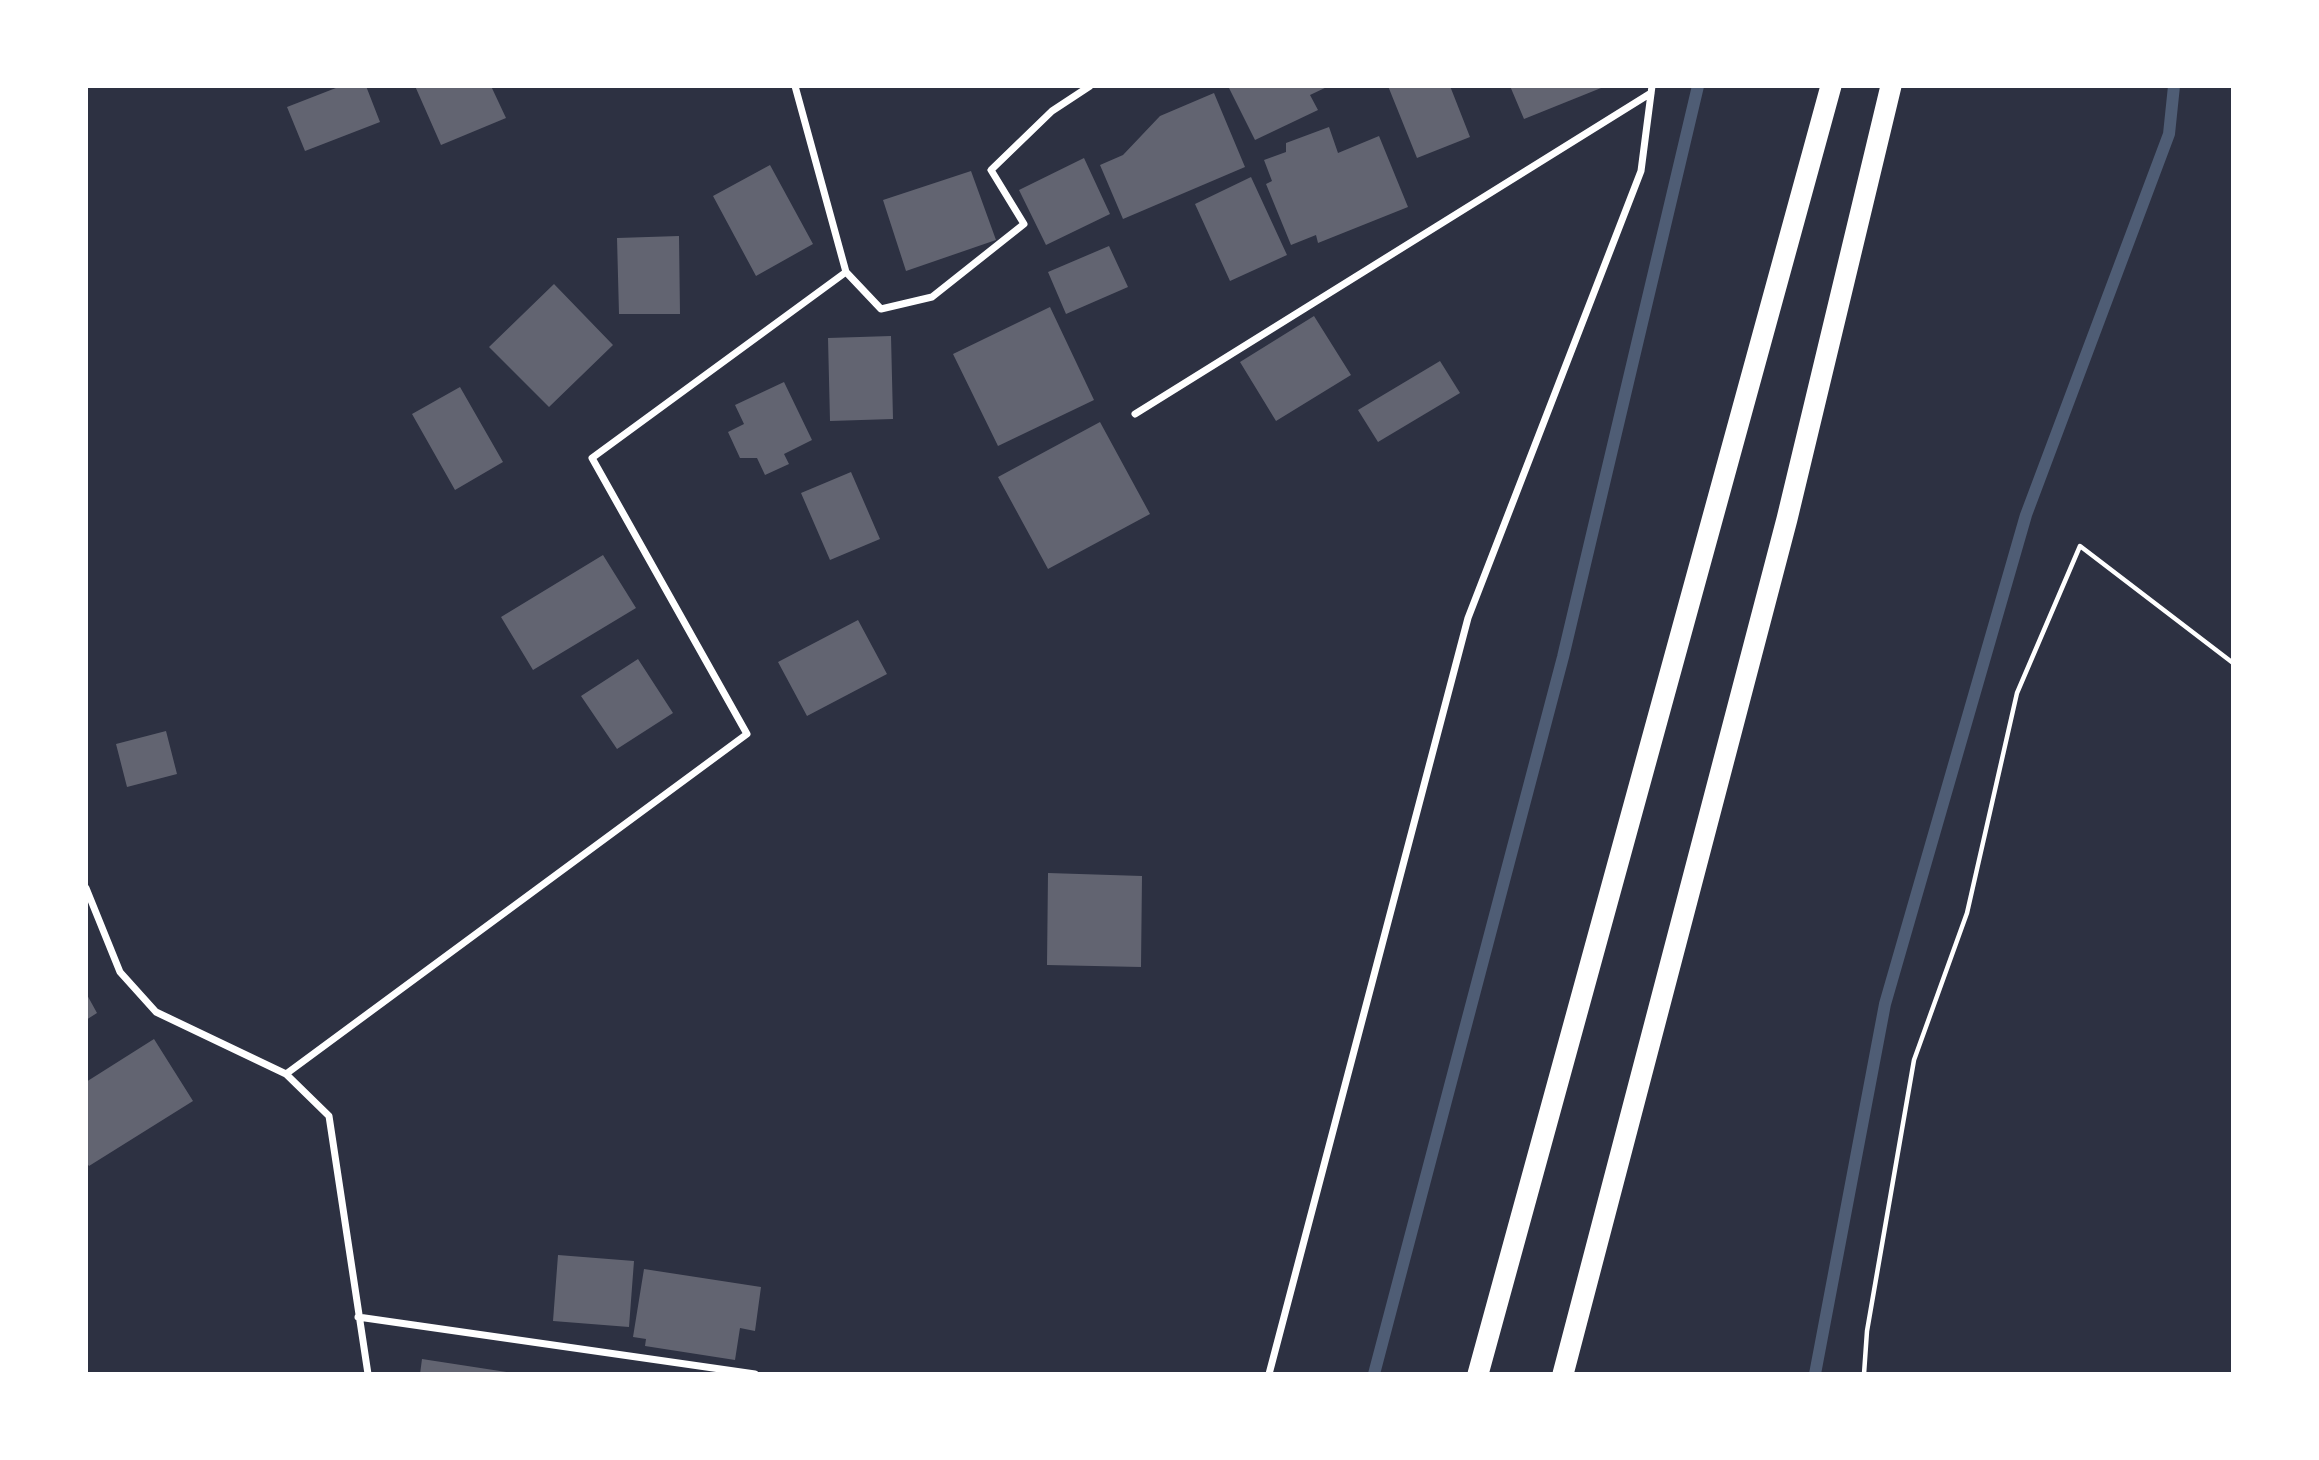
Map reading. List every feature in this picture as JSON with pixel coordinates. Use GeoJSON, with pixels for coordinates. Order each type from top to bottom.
{"type":"FeatureCollection","features":[{"type":"Feature","properties":{"kind":"highway"},"geometry":{"type":"LineString","coordinates":[[1478,1374],[1831,86]]}},
{"type":"Feature","properties":{"kind":"highway"},"geometry":{"type":"LineString","coordinates":[[1563,1374],[1787,519],[1891,86]]}},
{"type":"Feature","properties":{"kind":"street"},"geometry":{"type":"LineString","coordinates":[[795,86],[846,272],[881,309],[932,297],[1024,224],[991,170],[1052,111],[1090,86]]}},
{"type":"Feature","properties":{"kind":"street"},"geometry":{"type":"LineString","coordinates":[[1135,414],[1651,89]]}},
{"type":"Feature","properties":{"kind":"street"},"geometry":{"type":"LineString","coordinates":[[1269,1374],[1468,618],[1641,171],[1651,89]]}},
{"type":"Feature","properties":{"kind":"street"},"geometry":{"type":"LineString","coordinates":[[286,1074],[747,734],[592,458],[846,272]]}},
{"type":"Feature","properties":{"kind":"street"},"geometry":{"type":"LineString","coordinates":[[86,888],[120,972],[156,1012],[286,1074],[329,1116],[368,1374]]}},
{"type":"Feature","properties":{"kind":"street"},"geometry":{"type":"LineString","coordinates":[[358,1317],[755,1374]]}},
{"type":"Feature","properties":{"kind":"path"},"geometry":{"type":"LineString","coordinates":[[1864,1374],[1867,1331],[1914,1060],[1967,913],[2017,694],[2080,546],[2233,663]]}},
{"type":"Feature","properties":{"kind":"building"},"geometry":{"type":"Polygon","coordinates":[[[341,86],[366,86],[380,122],[305,151],[287,107],[341,86]]]}},
{"type":"Feature","properties":{"kind":"building"},"geometry":{"type":"Polygon","coordinates":[[[415,86],[491,86],[506,118],[441,145],[415,86]]]}},
{"type":"Feature","properties":{"kind":"building"},"geometry":{"type":"Polygon","coordinates":[[[1228,86],[1329,86],[1310,95],[1318,110],[1255,140],[1228,86]]]}},
{"type":"Feature","properties":{"kind":"building"},"geometry":{"type":"Polygon","coordinates":[[[1388,86],[1450,86],[1470,137],[1417,158],[1388,86]]]}},
{"type":"Feature","properties":{"kind":"building"},"geometry":{"type":"Polygon","coordinates":[[[1510,86],[1606,86],[1524,119],[1510,86]]]}},
{"type":"Feature","properties":{"kind":"building"},"geometry":{"type":"Polygon","coordinates":[[[1214,93],[1245,167],[1123,219],[1100,165],[1123,155],[1160,116],[1214,93]]]}},
{"type":"Feature","properties":{"kind":"building"},"geometry":{"type":"Polygon","coordinates":[[[1329,127],[1338,153],[1379,136],[1408,207],[1318,243],[1316,235],[1291,245],[1266,184],[1272,181],[1264,160],[1286,152],[1286,143],[1329,127]]]}},
{"type":"Feature","properties":{"kind":"building"},"geometry":{"type":"Polygon","coordinates":[[[1084,158],[1110,214],[1046,245],[1019,190],[1084,158]]]}},
{"type":"Feature","properties":{"kind":"building"},"geometry":{"type":"Polygon","coordinates":[[[770,165],[813,244],[756,276],[713,196],[770,165]]]}},
{"type":"Feature","properties":{"kind":"building"},"geometry":{"type":"Polygon","coordinates":[[[971,171],[996,240],[906,271],[883,200],[971,171]]]}},
{"type":"Feature","properties":{"kind":"building"},"geometry":{"type":"Polygon","coordinates":[[[1251,177],[1287,255],[1230,281],[1195,204],[1251,177]]]}},
{"type":"Feature","properties":{"kind":"building"},"geometry":{"type":"Polygon","coordinates":[[[679,236],[680,314],[619,314],[617,238],[679,236]]]}},
{"type":"Feature","properties":{"kind":"building"},"geometry":{"type":"Polygon","coordinates":[[[1109,246],[1128,287],[1066,314],[1048,272],[1109,246]]]}},
{"type":"Feature","properties":{"kind":"building"},"geometry":{"type":"Polygon","coordinates":[[[554,284],[613,345],[549,407],[489,347],[554,284]]]}},
{"type":"Feature","properties":{"kind":"building"},"geometry":{"type":"Polygon","coordinates":[[[1050,307],[1094,400],[998,446],[953,354],[1050,307]]]}},
{"type":"Feature","properties":{"kind":"building"},"geometry":{"type":"Polygon","coordinates":[[[1314,316],[1351,375],[1276,421],[1240,362],[1314,316]]]}},
{"type":"Feature","properties":{"kind":"building"},"geometry":{"type":"Polygon","coordinates":[[[891,336],[893,419],[830,421],[828,338],[891,336]]]}},
{"type":"Feature","properties":{"kind":"building"},"geometry":{"type":"Polygon","coordinates":[[[1440,361],[1460,393],[1378,442],[1358,410],[1440,361]]]}},
{"type":"Feature","properties":{"kind":"building"},"geometry":{"type":"Polygon","coordinates":[[[784,382],[812,440],[784,454],[789,464],[765,475],[757,458],[740,458],[728,432],[744,424],[735,405],[784,382]]]}},
{"type":"Feature","properties":{"kind":"building"},"geometry":{"type":"Polygon","coordinates":[[[460,387],[503,462],[455,490],[412,414],[460,387]]]}},
{"type":"Feature","properties":{"kind":"building"},"geometry":{"type":"Polygon","coordinates":[[[1100,422],[1150,514],[1048,569],[998,477],[1100,422]]]}},
{"type":"Feature","properties":{"kind":"building"},"geometry":{"type":"Polygon","coordinates":[[[851,472],[880,539],[830,560],[801,493],[851,472]]]}},
{"type":"Feature","properties":{"kind":"building"},"geometry":{"type":"Polygon","coordinates":[[[603,555],[636,608],[533,670],[501,617],[603,555]]]}},
{"type":"Feature","properties":{"kind":"building"},"geometry":{"type":"Polygon","coordinates":[[[858,620],[887,674],[807,716],[778,662],[858,620]]]}},
{"type":"Feature","properties":{"kind":"building"},"geometry":{"type":"Polygon","coordinates":[[[638,659],[673,713],[617,749],[581,696],[638,659]]]}},
{"type":"Feature","properties":{"kind":"building"},"geometry":{"type":"Polygon","coordinates":[[[166,731],[177,774],[127,787],[116,744],[166,731]]]}},
{"type":"Feature","properties":{"kind":"building"},"geometry":{"type":"Polygon","coordinates":[[[1048,873],[1142,876],[1141,967],[1047,965],[1048,873]]]}},
{"type":"Feature","properties":{"kind":"building"},"geometry":{"type":"Polygon","coordinates":[[[86,993],[97,1013],[86,1020],[86,993]]]}},
{"type":"Feature","properties":{"kind":"building"},"geometry":{"type":"Polygon","coordinates":[[[154,1039],[193,1101],[89,1166],[86,1162],[86,1082],[154,1039]]]}},
{"type":"Feature","properties":{"kind":"building"},"geometry":{"type":"Polygon","coordinates":[[[558,1255],[634,1261],[629,1327],[553,1321],[558,1255]]]}},
{"type":"Feature","properties":{"kind":"building"},"geometry":{"type":"Polygon","coordinates":[[[644,1269],[761,1287],[755,1331],[740,1328],[735,1360],[645,1346],[646,1339],[633,1337],[644,1269]]]}},
{"type":"Feature","properties":{"kind":"building"},"geometry":{"type":"Polygon","coordinates":[[[422,1359],[513,1373],[513,1374],[420,1374],[422,1359]]]}},
{"type":"Feature","properties":{"kind":"waterway"},"geometry":{"type":"LineString","coordinates":[[1374,1374],[1563,657],[1698,86]]}},
{"type":"Feature","properties":{"kind":"waterway"},"geometry":{"type":"LineString","coordinates":[[1815,1374],[1885,1004],[2026,515],[2169,134],[2174,86]]}}]}
